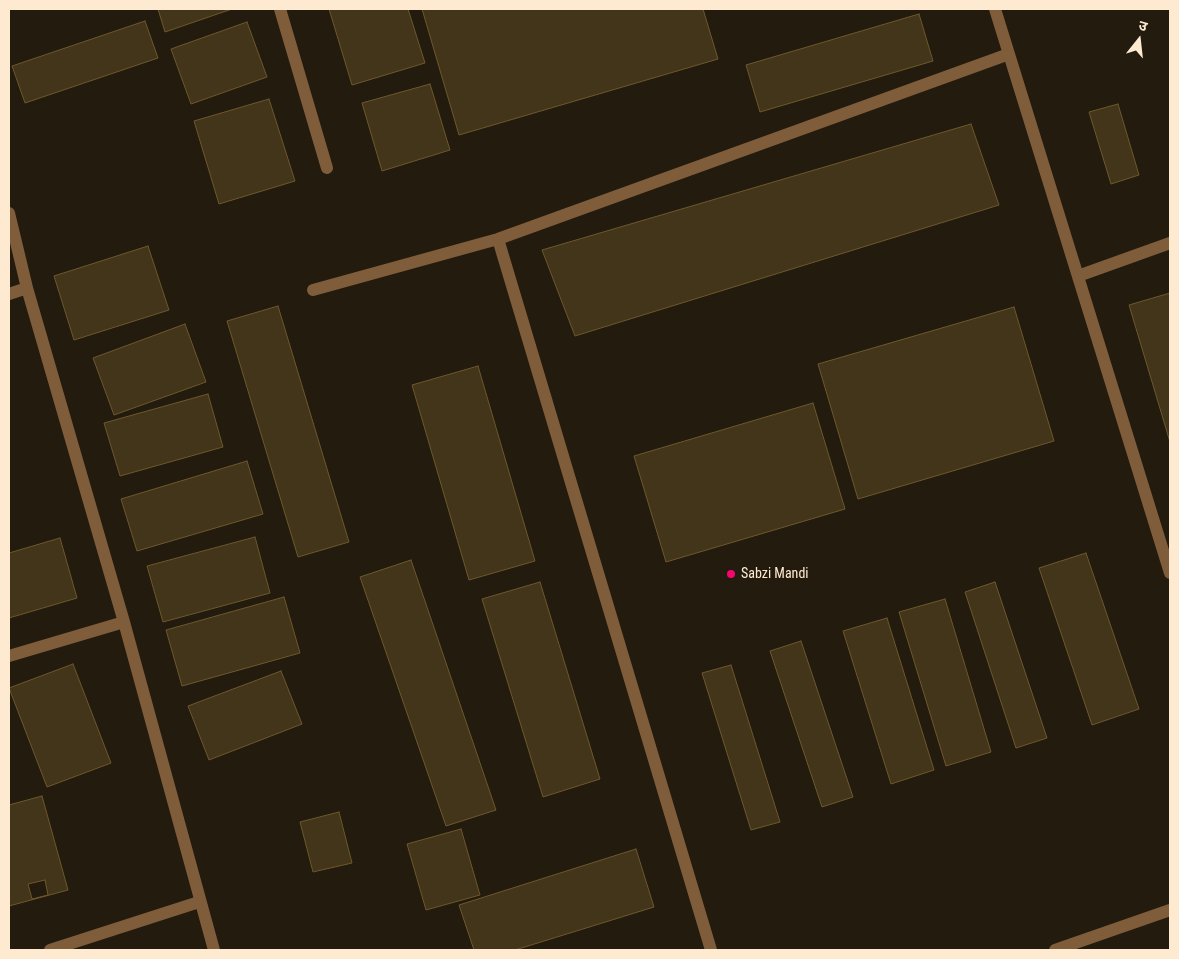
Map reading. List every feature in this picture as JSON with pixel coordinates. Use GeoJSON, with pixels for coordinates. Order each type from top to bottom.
{"type":"FeatureCollection","features":[{"type":"Feature","properties":{"kind":"lane"},"geometry":{"type":"LineString","coordinates":[[280,9],[327,168]]}},
{"type":"Feature","properties":{"kind":"lane"},"geometry":{"type":"LineString","coordinates":[[995,9],[1170,573]]}},
{"type":"Feature","properties":{"kind":"lane"},"geometry":{"type":"LineString","coordinates":[[313,290],[498,239],[1009,54]]}},
{"type":"Feature","properties":{"kind":"lane"},"geometry":{"type":"LineString","coordinates":[[9,213],[27,288],[124,622],[199,902],[214,950]]}},
{"type":"Feature","properties":{"kind":"lane"},"geometry":{"type":"LineString","coordinates":[[498,239],[711,950]]}},
{"type":"Feature","properties":{"kind":"lane"},"geometry":{"type":"LineString","coordinates":[[1078,276],[1170,243]]}},
{"type":"Feature","properties":{"kind":"lane"},"geometry":{"type":"LineString","coordinates":[[9,294],[27,288]]}},
{"type":"Feature","properties":{"kind":"lane"},"geometry":{"type":"LineString","coordinates":[[9,656],[124,622]]}},
{"type":"Feature","properties":{"kind":"lane"},"geometry":{"type":"LineString","coordinates":[[50,950],[199,902]]}},
{"type":"Feature","properties":{"kind":"lane"},"geometry":{"type":"LineString","coordinates":[[1055,950],[1170,910]]}},
{"type":"Feature","properties":{"kind":"building"},"geometry":{"type":"Polygon","coordinates":[[[158,9],[232,9],[165,32],[158,9]]]}},
{"type":"Feature","properties":{"kind":"building"},"geometry":{"type":"Polygon","coordinates":[[[329,9],[408,9],[425,63],[352,85],[329,9]]]}},
{"type":"Feature","properties":{"kind":"building"},"geometry":{"type":"Polygon","coordinates":[[[422,9],[703,9],[718,59],[459,135],[422,9]]]}},
{"type":"Feature","properties":{"kind":"building"},"geometry":{"type":"Polygon","coordinates":[[[919,14],[933,61],[760,112],[746,65],[919,14]]]}},
{"type":"Feature","properties":{"kind":"building"},"geometry":{"type":"Polygon","coordinates":[[[145,21],[158,58],[25,103],[12,66],[145,21]]]}},
{"type":"Feature","properties":{"kind":"building"},"geometry":{"type":"Polygon","coordinates":[[[247,22],[267,77],[191,104],[171,49],[247,22]]]}},
{"type":"Feature","properties":{"kind":"building"},"geometry":{"type":"Polygon","coordinates":[[[430,84],[450,150],[382,171],[362,103],[430,84]]]}},
{"type":"Feature","properties":{"kind":"building"},"geometry":{"type":"Polygon","coordinates":[[[269,99],[295,181],[219,204],[194,121],[269,99]]]}},
{"type":"Feature","properties":{"kind":"building"},"geometry":{"type":"Polygon","coordinates":[[[1118,104],[1139,175],[1111,184],[1089,112],[1118,104]]]}},
{"type":"Feature","properties":{"kind":"building"},"geometry":{"type":"Polygon","coordinates":[[[971,124],[999,205],[575,336],[542,250],[971,124]]]}},
{"type":"Feature","properties":{"kind":"building"},"geometry":{"type":"Polygon","coordinates":[[[148,246],[169,310],[74,340],[54,276],[148,246]]]}},
{"type":"Feature","properties":{"kind":"building"},"geometry":{"type":"Polygon","coordinates":[[[1170,293],[1170,442],[1129,305],[1170,293]]]}},
{"type":"Feature","properties":{"kind":"building"},"geometry":{"type":"Polygon","coordinates":[[[278,306],[349,542],[298,557],[227,321],[278,306]]]}},
{"type":"Feature","properties":{"kind":"building"},"geometry":{"type":"Polygon","coordinates":[[[1014,307],[1054,441],[858,499],[818,364],[1014,307]]]}},
{"type":"Feature","properties":{"kind":"building"},"geometry":{"type":"Polygon","coordinates":[[[185,324],[206,382],[114,415],[93,358],[185,324]]]}},
{"type":"Feature","properties":{"kind":"building"},"geometry":{"type":"Polygon","coordinates":[[[478,366],[535,561],[469,580],[412,385],[478,366]]]}},
{"type":"Feature","properties":{"kind":"building"},"geometry":{"type":"Polygon","coordinates":[[[208,394],[223,447],[120,476],[104,423],[208,394]]]}},
{"type":"Feature","properties":{"kind":"building"},"geometry":{"type":"Polygon","coordinates":[[[813,403],[845,509],[666,562],[634,456],[813,403]]]}},
{"type":"Feature","properties":{"kind":"building"},"geometry":{"type":"Polygon","coordinates":[[[247,461],[263,514],[137,551],[121,499],[247,461]]]}},
{"type":"Feature","properties":{"kind":"building"},"geometry":{"type":"Polygon","coordinates":[[[255,537],[270,593],[163,622],[147,566],[255,537]]]}},
{"type":"Feature","properties":{"kind":"building"},"geometry":{"type":"Polygon","coordinates":[[[60,538],[77,598],[9,618],[9,553],[60,538]]]}},
{"type":"Feature","properties":{"kind":"building"},"geometry":{"type":"Polygon","coordinates":[[[1086,553],[1139,709],[1092,725],[1039,568],[1086,553]]]}},
{"type":"Feature","properties":{"kind":"building"},"geometry":{"type":"Polygon","coordinates":[[[411,560],[496,810],[446,826],[360,577],[411,560]]]}},
{"type":"Feature","properties":{"kind":"building"},"geometry":{"type":"Polygon","coordinates":[[[540,582],[600,779],[543,797],[482,599],[540,582]]]}},
{"type":"Feature","properties":{"kind":"building"},"geometry":{"type":"Polygon","coordinates":[[[995,582],[1047,738],[1016,748],[965,592],[995,582]]]}},
{"type":"Feature","properties":{"kind":"building"},"geometry":{"type":"Polygon","coordinates":[[[284,597],[300,653],[182,686],[166,630],[284,597]]]}},
{"type":"Feature","properties":{"kind":"building"},"geometry":{"type":"Polygon","coordinates":[[[945,599],[991,752],[946,766],[899,612],[945,599]]]}},
{"type":"Feature","properties":{"kind":"building"},"geometry":{"type":"Polygon","coordinates":[[[887,618],[934,770],[891,784],[843,631],[887,618]]]}},
{"type":"Feature","properties":{"kind":"building"},"geometry":{"type":"Polygon","coordinates":[[[801,641],[853,797],[822,807],[770,651],[801,641]]]}},
{"type":"Feature","properties":{"kind":"building"},"geometry":{"type":"Polygon","coordinates":[[[73,664],[111,763],[47,787],[9,688],[73,664]]]}},
{"type":"Feature","properties":{"kind":"building"},"geometry":{"type":"Polygon","coordinates":[[[731,665],[780,822],[751,830],[702,673],[731,665]]]}},
{"type":"Feature","properties":{"kind":"building"},"geometry":{"type":"Polygon","coordinates":[[[281,671],[302,724],[209,760],[188,706],[281,671]]]}},
{"type":"Feature","properties":{"kind":"building"},"geometry":{"type":"Polygon","coordinates":[[[42,796],[68,890],[9,906],[9,805],[42,796]],[[45,880],[28,884],[32,899],[48,895],[45,880]]]}},
{"type":"Feature","properties":{"kind":"building"},"geometry":{"type":"Polygon","coordinates":[[[339,812],[352,863],[313,872],[300,822],[339,812]]]}},
{"type":"Feature","properties":{"kind":"building"},"geometry":{"type":"Polygon","coordinates":[[[461,829],[480,895],[426,910],[407,844],[461,829]]]}},
{"type":"Feature","properties":{"kind":"building"},"geometry":{"type":"Polygon","coordinates":[[[636,849],[654,907],[515,950],[474,950],[459,905],[636,849]]]}},
{"type":"Feature","properties":{"kind":"place","name":"Sabzi Mandi"},"geometry":{"type":"Point","coordinates":[731,574]}}]}
